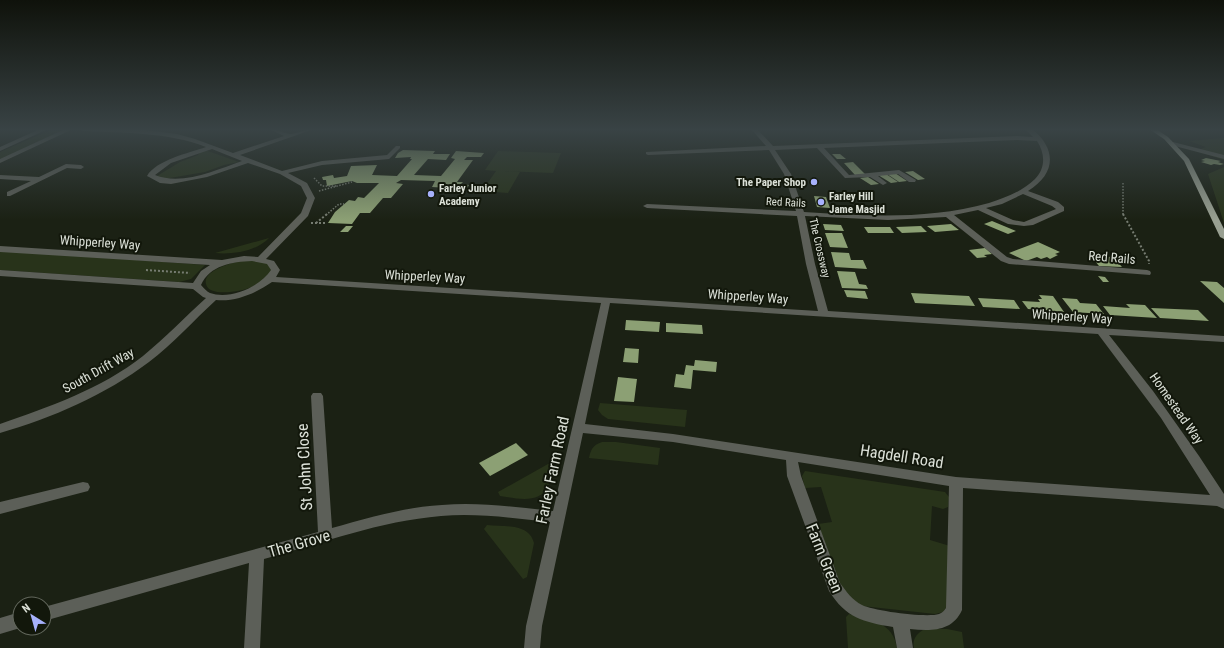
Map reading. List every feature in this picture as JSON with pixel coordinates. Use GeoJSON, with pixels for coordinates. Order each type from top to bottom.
{"type":"FeatureCollection","features":[{"type":"Feature","properties":{"kind":"main road"},"geometry":{"type":"LineString","coordinates":[[1186,159],[1224,237]]}},
{"type":"Feature","properties":{"kind":"street"},"geometry":{"type":"LineString","coordinates":[[177,159],[169,162],[151,176],[163,182],[171,182],[205,176],[250,160],[282,173],[304,185],[311,198],[305,214],[261,259]]}},
{"type":"Feature","properties":{"kind":"street"},"geometry":{"type":"LineString","coordinates":[[282,173],[302,167],[335,161],[359,159]]}},
{"type":"Feature","properties":{"kind":"street","name":"The Crossway"},"geometry":{"type":"LineString","coordinates":[[779,159],[792,182],[809,258],[824,314]]}},
{"type":"Feature","properties":{"kind":"street"},"geometry":{"type":"LineString","coordinates":[[831,159],[847,177],[899,172],[912,180]]}},
{"type":"Feature","properties":{"kind":"street","name":"Red Rails"},"geometry":{"type":"LineString","coordinates":[[647,206],[800,214],[900,217],[947,214],[979,208],[1008,199],[1023,192],[1041,177],[1046,170],[1048,159]]}},
{"type":"Feature","properties":{"kind":"street"},"geometry":{"type":"LineString","coordinates":[[10,194],[66,166],[81,167]]}},
{"type":"Feature","properties":{"kind":"street"},"geometry":{"type":"LineString","coordinates":[[872,175],[883,184]]}},
{"type":"Feature","properties":{"kind":"street"},"geometry":{"type":"LineString","coordinates":[[0,177],[39,179]]}},
{"type":"Feature","properties":{"kind":"street"},"geometry":{"type":"LineString","coordinates":[[979,208],[1011,222],[1024,224],[1030,223],[1061,209],[1055,204],[1023,192]]}},
{"type":"Feature","properties":{"kind":"street"},"geometry":{"type":"LineString","coordinates":[[309,194],[320,193]]}},
{"type":"Feature","properties":{"kind":"street","name":"Red Rails"},"geometry":{"type":"LineString","coordinates":[[947,214],[1004,259],[1012,262],[1148,273]]}},
{"type":"Feature","properties":{"kind":"street","name":"Whipperley Way"},"geometry":{"type":"LineString","coordinates":[[0,249],[223,263]]}},
{"type":"Feature","properties":{"kind":"street"},"geometry":{"type":"LineString","coordinates":[[243,259],[261,259],[274,264],[276,269],[275,274],[271,279],[263,285],[239,295],[213,297],[204,295],[198,291],[196,286],[198,280],[203,274],[223,263],[243,259]]}},
{"type":"Feature","properties":{"kind":"street"},"geometry":{"type":"LineString","coordinates":[[0,273],[196,286]]}},
{"type":"Feature","properties":{"kind":"street","name":"Whipperley Way"},"geometry":{"type":"LineString","coordinates":[[271,279],[1224,340]]}},
{"type":"Feature","properties":{"kind":"street","name":"South Drift Way"},"geometry":{"type":"LineString","coordinates":[[0,429],[82,397],[117,378],[146,359],[213,297]]}},
{"type":"Feature","properties":{"kind":"street","name":"Farley Farm Road"},"geometry":{"type":"LineString","coordinates":[[532,648],[534,626],[606,300]]}},
{"type":"Feature","properties":{"kind":"street","name":"Homestead Way"},"geometry":{"type":"LineString","coordinates":[[1101,331],[1148,390],[1178,432],[1223,504]]}},
{"type":"Feature","properties":{"kind":"street","name":"St John Close"},"geometry":{"type":"LineString","coordinates":[[317,396],[324,536]]}},
{"type":"Feature","properties":{"kind":"street","name":"Hagdell Road"},"geometry":{"type":"LineString","coordinates":[[578,428],[673,438],[956,482],[1223,504]]}},
{"type":"Feature","properties":{"kind":"street","name":"Farm Green"},"geometry":{"type":"LineString","coordinates":[[792,456],[792,469],[794,476],[834,586],[843,601],[860,612],[900,620],[937,623],[948,618],[954,610],[956,482]]}},
{"type":"Feature","properties":{"kind":"street"},"geometry":{"type":"LineString","coordinates":[[0,508],[83,487]]}},
{"type":"Feature","properties":{"kind":"street","name":"The Grove"},"geometry":{"type":"LineString","coordinates":[[52,612],[324,536],[404,516],[427,512],[482,510],[559,517]]}},
{"type":"Feature","properties":{"kind":"street"},"geometry":{"type":"LineString","coordinates":[[252,648],[258,555]]}},
{"type":"Feature","properties":{"kind":"street"},"geometry":{"type":"LineString","coordinates":[[900,620],[905,648]]}},
{"type":"Feature","properties":{"kind":"street"},"geometry":{"type":"LineString","coordinates":[[0,626],[12,622]]}},
{"type":"Feature","properties":{"kind":"path"},"geometry":{"type":"LineString","coordinates":[[302,167],[322,186],[352,182]]}},
{"type":"Feature","properties":{"kind":"path"},"geometry":{"type":"LineString","coordinates":[[1123,183],[1123,216],[1149,261],[1148,273]]}},
{"type":"Feature","properties":{"kind":"path"},"geometry":{"type":"LineString","coordinates":[[309,194],[333,189],[338,185]]}},
{"type":"Feature","properties":{"kind":"path"},"geometry":{"type":"LineString","coordinates":[[316,223],[339,204],[344,204]]}},
{"type":"Feature","properties":{"kind":"green space"},"geometry":{"type":"Polygon","coordinates":[[[187,159],[231,159],[239,162],[224,165],[205,172],[164,179],[157,176],[187,159]]]}},
{"type":"Feature","properties":{"kind":"green space"},"geometry":{"type":"Polygon","coordinates":[[[492,159],[559,159],[553,173],[504,171],[520,172],[508,193],[482,191],[496,171],[485,170],[492,159]]]}},
{"type":"Feature","properties":{"kind":"green space"},"geometry":{"type":"Polygon","coordinates":[[[1224,167],[1224,223],[1208,174],[1224,167]]]}},
{"type":"Feature","properties":{"kind":"green space"},"geometry":{"type":"Polygon","coordinates":[[[269,238],[258,246],[244,251],[236,253],[215,253],[269,238]]]}},
{"type":"Feature","properties":{"kind":"green space"},"geometry":{"type":"Polygon","coordinates":[[[0,250],[205,265],[191,279],[179,282],[0,270],[0,250]]]}},
{"type":"Feature","properties":{"kind":"green space"},"geometry":{"type":"Polygon","coordinates":[[[245,260],[266,262],[273,268],[270,276],[252,287],[234,292],[213,291],[208,288],[206,279],[214,271],[227,265],[245,260]]]}},
{"type":"Feature","properties":{"kind":"green space"},"geometry":{"type":"Polygon","coordinates":[[[600,403],[687,410],[685,427],[608,419],[598,410],[600,403]]]}},
{"type":"Feature","properties":{"kind":"green space"},"geometry":{"type":"Polygon","coordinates":[[[602,442],[616,442],[660,448],[658,465],[589,458],[596,444],[602,442]]]}},
{"type":"Feature","properties":{"kind":"green space"},"geometry":{"type":"Polygon","coordinates":[[[548,464],[554,465],[551,479],[544,492],[539,496],[520,499],[500,496],[498,492],[548,464]]]}},
{"type":"Feature","properties":{"kind":"green space"},"geometry":{"type":"Polygon","coordinates":[[[805,471],[945,492],[949,497],[948,507],[943,509],[932,506],[930,540],[950,546],[947,607],[943,612],[935,614],[862,606],[847,596],[840,586],[818,524],[832,522],[821,487],[805,488],[802,476],[805,471]]]}},
{"type":"Feature","properties":{"kind":"green space"},"geometry":{"type":"Polygon","coordinates":[[[487,525],[515,527],[527,532],[531,537],[534,543],[527,577],[523,579],[484,529],[487,525]]]}},
{"type":"Feature","properties":{"kind":"green space"},"geometry":{"type":"Polygon","coordinates":[[[849,614],[873,621],[886,627],[895,639],[897,648],[848,648],[846,617],[849,614]]]}},
{"type":"Feature","properties":{"kind":"green space"},"geometry":{"type":"Polygon","coordinates":[[[925,629],[947,629],[962,632],[964,648],[914,648],[916,637],[925,629]]]}},
{"type":"Feature","properties":{"kind":"building"},"geometry":{"type":"Polygon","coordinates":[[[412,159],[428,159],[414,175],[441,176],[455,159],[473,160],[457,182],[463,182],[461,184],[469,185],[466,189],[432,187],[435,181],[401,180],[396,183],[403,184],[391,198],[383,198],[370,213],[360,213],[352,224],[328,223],[335,212],[349,200],[355,201],[358,197],[364,198],[379,183],[357,183],[352,181],[327,186],[326,180],[323,180],[322,177],[333,175],[334,178],[347,176],[351,166],[377,165],[372,175],[397,176],[412,159]]]}},
{"type":"Feature","properties":{"kind":"building"},"geometry":{"type":"Polygon","coordinates":[[[1212,159],[1221,161],[1218,162],[1224,164],[1211,165],[1201,162],[1205,161],[1201,160],[1212,159]]]}},
{"type":"Feature","properties":{"kind":"building"},"geometry":{"type":"Polygon","coordinates":[[[853,162],[865,174],[855,175],[844,163],[853,162]]]}},
{"type":"Feature","properties":{"kind":"building"},"geometry":{"type":"Polygon","coordinates":[[[913,171],[925,179],[918,180],[905,172],[913,171]]]}},
{"type":"Feature","properties":{"kind":"building"},"geometry":{"type":"Polygon","coordinates":[[[895,173],[907,181],[899,182],[887,174],[895,173]]]}},
{"type":"Feature","properties":{"kind":"building"},"geometry":{"type":"Polygon","coordinates":[[[886,174],[898,182],[891,183],[878,175],[886,174]]]}},
{"type":"Feature","properties":{"kind":"building"},"geometry":{"type":"Polygon","coordinates":[[[868,177],[879,184],[871,185],[860,178],[868,177]]]}},
{"type":"Feature","properties":{"kind":"building","name":"Farley Hill Jame Masjid"},"geometry":{"type":"Polygon","coordinates":[[[814,196],[826,197],[830,208],[817,207],[814,196]]]}},
{"type":"Feature","properties":{"kind":"building"},"geometry":{"type":"Polygon","coordinates":[[[992,221],[1016,231],[1008,234],[984,224],[992,221]]]}},
{"type":"Feature","properties":{"kind":"building"},"geometry":{"type":"Polygon","coordinates":[[[823,224],[841,225],[844,231],[825,230],[823,224]]]}},
{"type":"Feature","properties":{"kind":"building"},"geometry":{"type":"Polygon","coordinates":[[[951,224],[959,230],[935,232],[927,226],[951,224]]]}},
{"type":"Feature","properties":{"kind":"building"},"geometry":{"type":"Polygon","coordinates":[[[346,226],[353,226],[348,232],[340,232],[346,226]]]}},
{"type":"Feature","properties":{"kind":"building"},"geometry":{"type":"Polygon","coordinates":[[[921,226],[927,232],[902,233],[896,227],[921,226]]]}},
{"type":"Feature","properties":{"kind":"building"},"geometry":{"type":"Polygon","coordinates":[[[864,227],[890,227],[894,233],[868,233],[864,227]]]}},
{"type":"Feature","properties":{"kind":"building"},"geometry":{"type":"Polygon","coordinates":[[[825,233],[842,233],[848,248],[830,247],[825,233]]]}},
{"type":"Feature","properties":{"kind":"building"},"geometry":{"type":"Polygon","coordinates":[[[1038,242],[1060,252],[1055,254],[1058,255],[1050,259],[1047,257],[1041,259],[1037,257],[1026,261],[1009,253],[1038,242]]]}},
{"type":"Feature","properties":{"kind":"building"},"geometry":{"type":"Polygon","coordinates":[[[985,248],[992,254],[984,255],[987,257],[977,258],[969,250],[985,248]]]}},
{"type":"Feature","properties":{"kind":"building"},"geometry":{"type":"Polygon","coordinates":[[[831,252],[849,253],[851,260],[863,260],[867,269],[835,267],[831,252]]]}},
{"type":"Feature","properties":{"kind":"building"},"geometry":{"type":"Polygon","coordinates":[[[1091,256],[1113,257],[1122,267],[1099,266],[1091,256]]]}},
{"type":"Feature","properties":{"kind":"building"},"geometry":{"type":"Polygon","coordinates":[[[837,271],[855,272],[859,284],[866,285],[868,289],[842,288],[837,271]]]}},
{"type":"Feature","properties":{"kind":"building"},"geometry":{"type":"Polygon","coordinates":[[[1098,276],[1105,277],[1109,282],[1103,282],[1098,276]]]}},
{"type":"Feature","properties":{"kind":"building"},"geometry":{"type":"Polygon","coordinates":[[[1200,281],[1217,282],[1224,288],[1224,303],[1200,281]]]}},
{"type":"Feature","properties":{"kind":"building"},"geometry":{"type":"Polygon","coordinates":[[[844,290],[865,291],[868,299],[847,297],[844,290]]]}},
{"type":"Feature","properties":{"kind":"building"},"geometry":{"type":"Polygon","coordinates":[[[911,293],[969,296],[975,306],[915,303],[911,293]]]}},
{"type":"Feature","properties":{"kind":"building"},"geometry":{"type":"Polygon","coordinates":[[[1039,295],[1053,296],[1064,312],[1028,309],[1022,301],[1040,302],[1038,299],[1042,299],[1039,295]]]}},
{"type":"Feature","properties":{"kind":"building"},"geometry":{"type":"Polygon","coordinates":[[[978,298],[1014,300],[1020,309],[983,307],[978,298]]]}},
{"type":"Feature","properties":{"kind":"building"},"geometry":{"type":"Polygon","coordinates":[[[1062,298],[1077,299],[1080,303],[1096,304],[1104,314],[1073,312],[1062,298]]]}},
{"type":"Feature","properties":{"kind":"building"},"geometry":{"type":"Polygon","coordinates":[[[1126,304],[1145,305],[1157,318],[1110,315],[1103,306],[1130,308],[1126,304]]]}},
{"type":"Feature","properties":{"kind":"building"},"geometry":{"type":"Polygon","coordinates":[[[1151,308],[1198,310],[1209,321],[1160,318],[1151,308]]]}},
{"type":"Feature","properties":{"kind":"building"},"geometry":{"type":"Polygon","coordinates":[[[626,320],[660,322],[659,332],[625,330],[626,320]]]}},
{"type":"Feature","properties":{"kind":"building"},"geometry":{"type":"Polygon","coordinates":[[[666,323],[702,325],[703,334],[666,332],[666,323]]]}},
{"type":"Feature","properties":{"kind":"building"},"geometry":{"type":"Polygon","coordinates":[[[625,348],[639,349],[638,363],[623,362],[625,348]]]}},
{"type":"Feature","properties":{"kind":"building"},"geometry":{"type":"Polygon","coordinates":[[[695,360],[717,362],[716,372],[693,370],[691,389],[674,387],[676,374],[684,375],[686,365],[694,366],[695,360]]]}},
{"type":"Feature","properties":{"kind":"building"},"geometry":{"type":"Polygon","coordinates":[[[618,377],[637,379],[634,402],[614,401],[618,377]]]}},
{"type":"Feature","properties":{"kind":"building"},"geometry":{"type":"Polygon","coordinates":[[[516,443],[528,455],[490,476],[479,463],[516,443]]]}},
{"type":"Feature","properties":{"kind":"place","name":"The Paper Shop"},"geometry":{"type":"Point","coordinates":[814,182]}},
{"type":"Feature","properties":{"kind":"place","name":"Farley Junior Academy"},"geometry":{"type":"Point","coordinates":[431,194]}},
{"type":"Feature","properties":{"kind":"place","name":"Farley Hill Jame Masjid"},"geometry":{"type":"Point","coordinates":[821,202]}}]}
